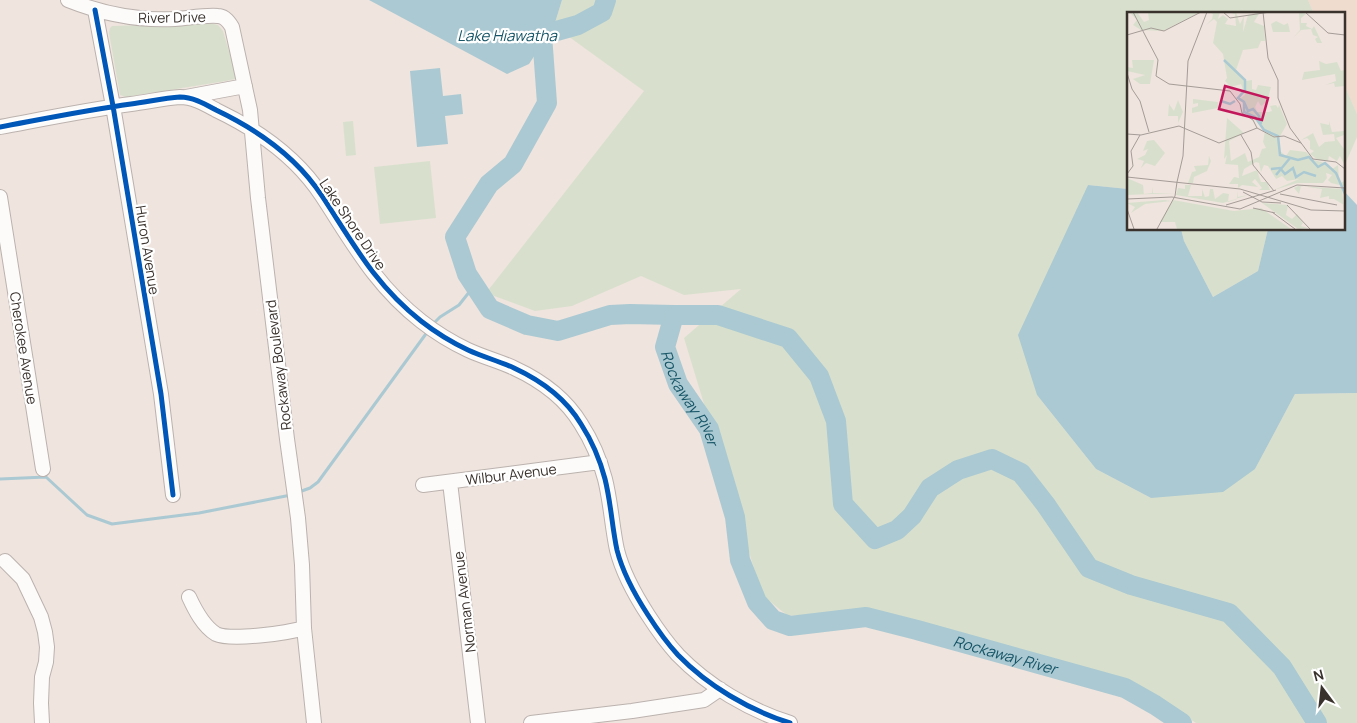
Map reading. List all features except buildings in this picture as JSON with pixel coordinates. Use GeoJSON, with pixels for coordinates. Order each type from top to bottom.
{"type":"FeatureCollection","features":[{"type":"Feature","properties":{"kind":"street","name":"River Drive"},"geometry":{"type":"LineString","coordinates":[[68,0],[95,10],[144,19],[219,16]]}},
{"type":"Feature","properties":{"kind":"street","name":"Huron Avenue"},"geometry":{"type":"LineString","coordinates":[[95,10],[161,394],[173,495]]}},
{"type":"Feature","properties":{"kind":"street","name":"Rockaway Boulevard"},"geometry":{"type":"LineString","coordinates":[[219,16],[228,20],[232,27],[250,110],[259,207],[298,518],[304,628],[314,723]]}},
{"type":"Feature","properties":{"kind":"street","name":"Lake Shore Drive"},"geometry":{"type":"LineString","coordinates":[[0,127],[113,106],[183,97],[246,86]]}},
{"type":"Feature","properties":{"kind":"street","name":"Lake Shore Drive"},"geometry":{"type":"LineString","coordinates":[[183,97],[201,102],[268,138],[306,175],[320,193],[358,254],[377,279],[421,321],[469,351],[514,368],[534,379],[553,392],[567,406],[590,437],[600,462],[606,482],[618,552],[633,592],[662,636],[694,670],[720,689],[753,708],[790,723]]}},
{"type":"Feature","properties":{"kind":"street","name":"Cherokee Avenue"},"geometry":{"type":"LineString","coordinates":[[0,197],[43,469]]}},
{"type":"Feature","properties":{"kind":"street","name":"Wilbur Avenue"},"geometry":{"type":"LineString","coordinates":[[423,485],[600,462]]}},
{"type":"Feature","properties":{"kind":"street","name":"Norman Avenue"},"geometry":{"type":"LineString","coordinates":[[450,482],[478,723]]}},
{"type":"Feature","properties":{"kind":"street"},"geometry":{"type":"LineString","coordinates":[[5,561],[23,579],[41,617],[45,632],[47,647],[42,677],[42,723]]}},
{"type":"Feature","properties":{"kind":"street"},"geometry":{"type":"LineString","coordinates":[[189,597],[201,618],[211,630],[225,637],[286,632],[304,628]]}},
{"type":"Feature","properties":{"kind":"street"},"geometry":{"type":"LineString","coordinates":[[532,723],[633,717],[704,700],[720,689]]}},
{"type":"Feature","properties":{"kind":"street"},"geometry":{"type":"LineString","coordinates":[[753,708],[764,723]]}},
{"type":"Feature","properties":{"kind":"shaded area"},"geometry":{"type":"Polygon","coordinates":[[[1308,0],[1357,0],[1357,114],[1344,84],[1344,12],[1313,12],[1308,0]]]}},
{"type":"Feature","properties":{"kind":"green space"},"geometry":{"type":"Polygon","coordinates":[[[562,0],[1308,0],[1313,12],[1127,12],[1127,189],[1088,185],[1037,395],[1096,469],[1151,498],[1255,469],[1295,394],[1357,393],[1357,723],[1196,723],[1139,685],[868,610],[788,616],[762,595],[684,338],[741,289],[684,295],[641,276],[572,306],[535,311],[486,293],[644,91],[554,26],[562,0]]]}},
{"type":"Feature","properties":{"kind":"green space"},"geometry":{"type":"Polygon","coordinates":[[[210,23],[218,25],[223,31],[236,75],[235,79],[126,97],[120,95],[109,33],[112,26],[210,23]]]}},
{"type":"Feature","properties":{"kind":"green space"},"geometry":{"type":"Polygon","coordinates":[[[1344,84],[1357,114],[1357,137],[1344,167],[1344,84]]]}},
{"type":"Feature","properties":{"kind":"green space"},"geometry":{"type":"Polygon","coordinates":[[[353,121],[356,155],[346,156],[343,122],[353,121]]]}},
{"type":"Feature","properties":{"kind":"green space"},"geometry":{"type":"Polygon","coordinates":[[[430,161],[436,218],[380,224],[374,167],[430,161]]]}},
{"type":"Feature","properties":{"kind":"green space"},"geometry":{"type":"Polygon","coordinates":[[[1181,230],[1268,230],[1258,271],[1213,297],[1184,241],[1181,230]]]}},
{"type":"Feature","properties":{"kind":"water","name":"Lake Hiawatha"},"geometry":{"type":"Polygon","coordinates":[[[369,0],[562,0],[554,26],[529,64],[507,74],[369,0]]]}},
{"type":"Feature","properties":{"kind":"water"},"geometry":{"type":"Polygon","coordinates":[[[440,68],[443,96],[461,94],[463,114],[445,116],[448,144],[417,147],[410,71],[440,68]]]}},
{"type":"Feature","properties":{"kind":"water"},"geometry":{"type":"Polygon","coordinates":[[[1088,185],[1127,189],[1127,230],[1181,230],[1184,241],[1213,297],[1258,271],[1268,230],[1344,230],[1344,191],[1357,205],[1357,393],[1295,394],[1255,469],[1223,492],[1151,498],[1096,469],[1037,395],[1018,335],[1088,185]]]}},
{"type":"Feature","properties":{"kind":"waterway","name":"Rockaway River"},"geometry":{"type":"LineString","coordinates":[[606,0],[602,12],[578,25],[542,35],[547,103],[513,164],[489,184],[455,237],[467,274],[490,309],[527,325],[558,331],[610,315],[674,315],[665,347],[678,384],[709,429],[735,517],[740,560],[757,602],[773,620],[790,626],[866,617],[1125,688],[1182,723]]}},
{"type":"Feature","properties":{"kind":"waterway"},"geometry":{"type":"LineString","coordinates":[[433,324],[440,317],[459,305],[474,286]]}},
{"type":"Feature","properties":{"kind":"waterway"},"geometry":{"type":"LineString","coordinates":[[674,315],[718,315],[788,338],[819,376],[836,421],[843,504],[875,539],[897,530],[912,516],[930,488],[958,470],[992,459],[1021,473],[1046,505],[1089,568],[1131,585],[1229,613],[1282,667],[1317,723]]}},
{"type":"Feature","properties":{"kind":"waterway"},"geometry":{"type":"LineString","coordinates":[[299,492],[310,488],[318,482],[428,331]]}},
{"type":"Feature","properties":{"kind":"waterway"},"geometry":{"type":"LineString","coordinates":[[0,479],[46,477],[87,515],[112,524],[199,513],[291,495]]}},
{"type":"Feature","properties":{"kind":"cycle path"},"geometry":{"type":"LineString","coordinates":[[95,10],[161,394],[173,495]]}},
{"type":"Feature","properties":{"kind":"cycle path"},"geometry":{"type":"LineString","coordinates":[[0,127],[98,109],[185,97],[199,101],[261,135],[288,156],[312,182],[366,263],[390,293],[405,307],[443,337],[533,378],[552,391],[568,406],[585,430],[601,465],[607,488],[617,550],[626,576],[658,630],[678,655],[716,687],[744,704],[790,723]]}}]}
